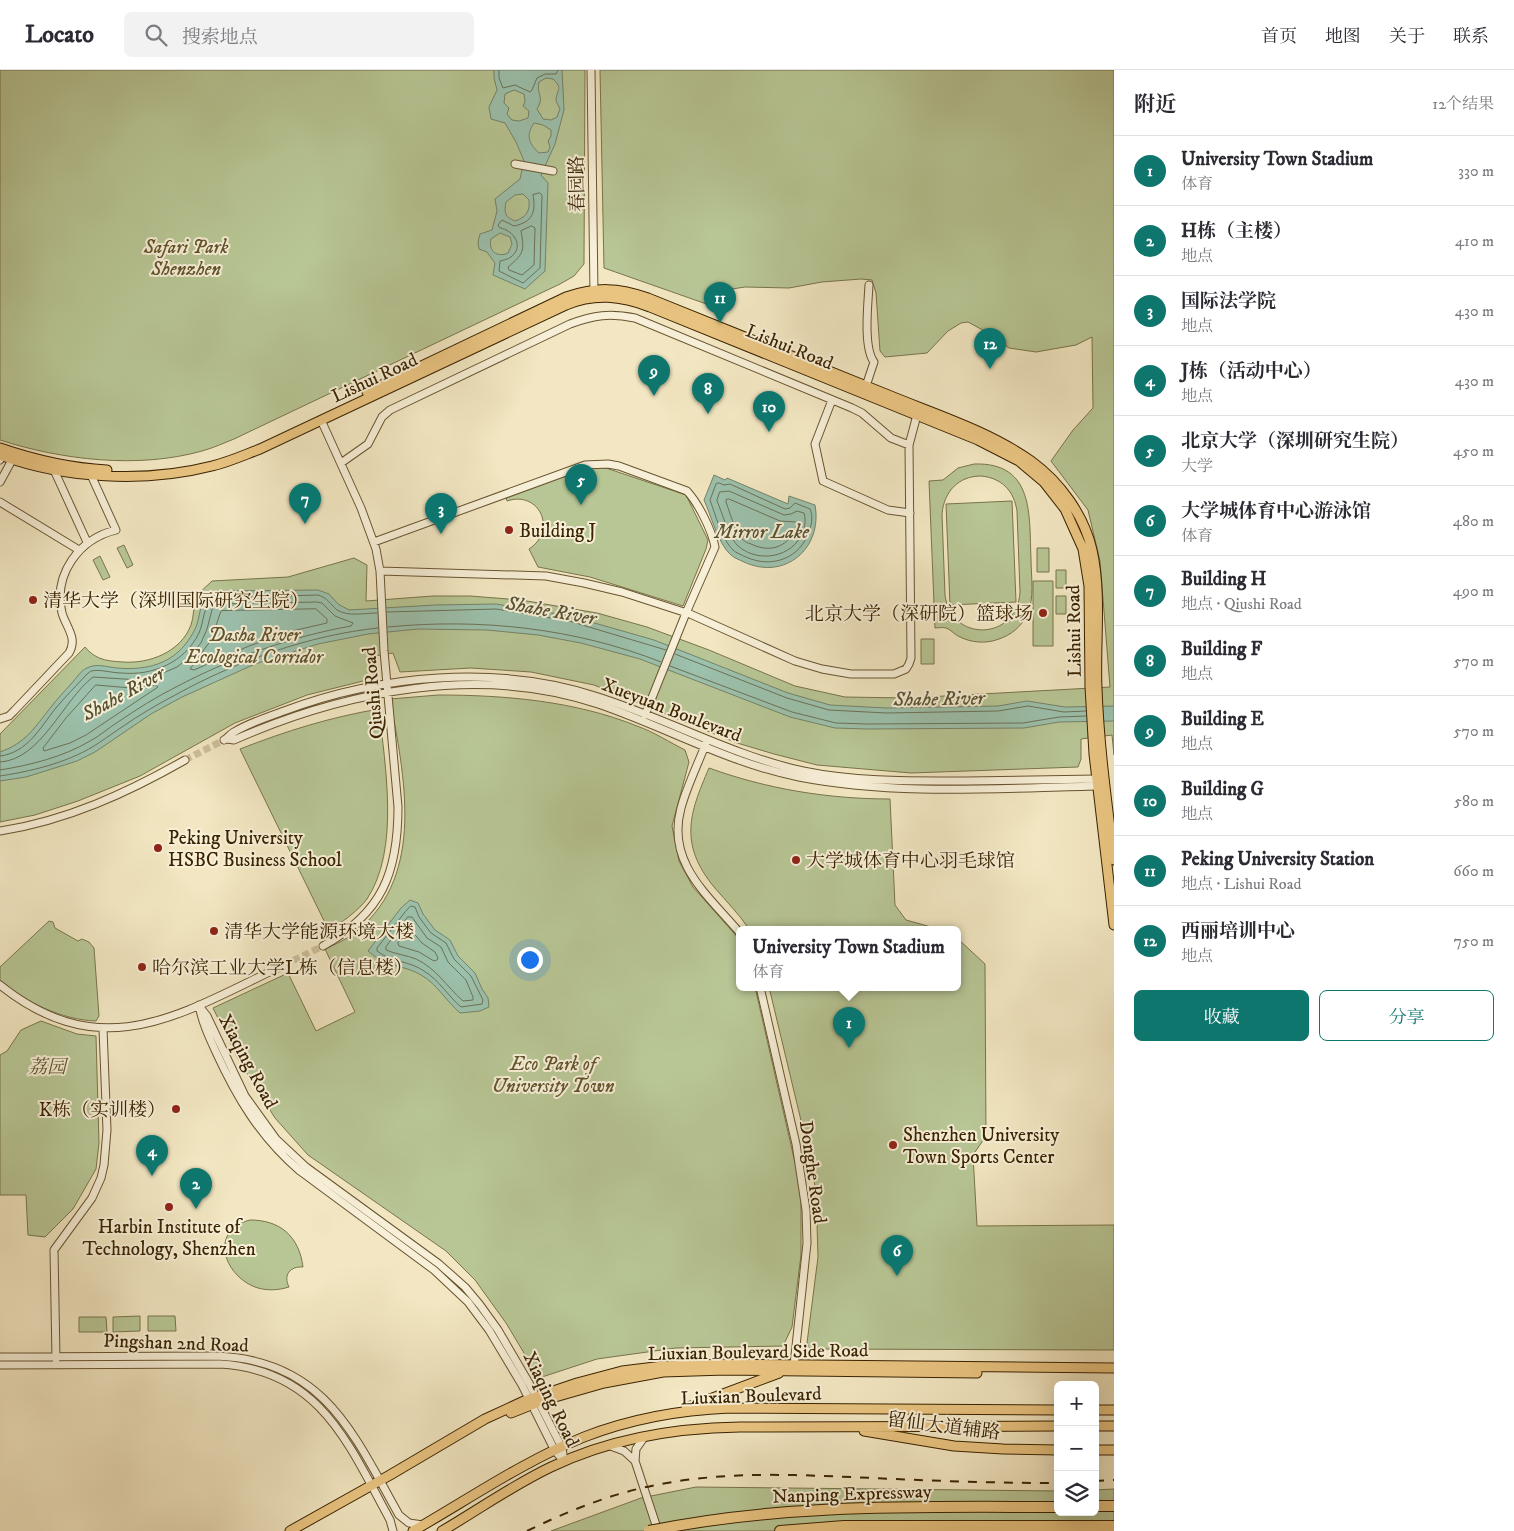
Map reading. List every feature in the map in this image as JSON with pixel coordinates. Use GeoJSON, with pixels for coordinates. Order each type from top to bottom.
{"type":"FeatureCollection","features":[{"type":"Feature","properties":{"kind":"highway","name":"Nanping Expressway"},"geometry":{"type":"LineString","coordinates":[[649,1531],[696,1521],[793,1510],[1054,1506]]}},
{"type":"Feature","properties":{"kind":"highway"},"geometry":{"type":"LineString","coordinates":[[1099,1506],[1114,1506]]}},
{"type":"Feature","properties":{"kind":"highway","name":"Nanping Expressway"},"geometry":{"type":"LineString","coordinates":[[780,1531],[844,1526],[1114,1526]]}},
{"type":"Feature","properties":{"kind":"main road","name":"Lishui Road"},"geometry":{"type":"LineString","coordinates":[[4,455],[102,470],[152,470],[210,461],[257,444],[566,297],[621,290],[638,295],[866,386],[1007,445],[1032,462],[1064,492],[1084,527],[1094,561],[1096,591],[1094,687]]}},
{"type":"Feature","properties":{"kind":"main road","name":"Lishui Road"},"geometry":{"type":"LineString","coordinates":[[4,455],[54,470],[91,475],[151,475],[212,466],[252,452],[594,293],[650,307],[983,442],[1009,455],[1037,474],[1060,500],[1079,538],[1087,567],[1097,754],[1114,860]]}},
{"type":"Feature","properties":{"kind":"main road","name":"Xueyuan Boulevard"},"geometry":{"type":"LineString","coordinates":[[1103,783],[1114,778]]}},
{"type":"Feature","properties":{"kind":"main road","name":"Lishui Road"},"geometry":{"type":"LineString","coordinates":[[1103,783],[1114,925]]}},
{"type":"Feature","properties":{"kind":"main road","name":"Liuxian Boulevard Side Road"},"geometry":{"type":"LineString","coordinates":[[302,1531],[485,1419],[603,1376],[642,1368],[703,1364],[794,1364],[1114,1368]]}},
{"type":"Feature","properties":{"kind":"main road"},"geometry":{"type":"LineString","coordinates":[[669,1414],[784,1371],[794,1364]]}},
{"type":"Feature","properties":{"kind":"main road","name":"Liuxian Boulevard Side Road"},"geometry":{"type":"LineString","coordinates":[[534,1400],[604,1382],[644,1375],[706,1370],[1114,1374]]}},
{"type":"Feature","properties":{"kind":"main road","name":"Liuxian Boulevard"},"geometry":{"type":"LineString","coordinates":[[413,1531],[558,1449],[603,1430],[646,1418],[730,1408],[1054,1410]]}},
{"type":"Feature","properties":{"kind":"main road"},"geometry":{"type":"LineString","coordinates":[[1099,1410],[1114,1410]]}},
{"type":"Feature","properties":{"kind":"main road","name":"留仙大道辅路"},"geometry":{"type":"LineString","coordinates":[[827,1426],[954,1446],[1054,1450]]}},
{"type":"Feature","properties":{"kind":"main road","name":"Liuxian Boulevard"},"geometry":{"type":"LineString","coordinates":[[442,1531],[540,1472],[607,1445],[646,1435],[713,1427],[1054,1426]]}},
{"type":"Feature","properties":{"kind":"main road"},"geometry":{"type":"LineString","coordinates":[[1099,1426],[1114,1426]]}},
{"type":"Feature","properties":{"kind":"main road"},"geometry":{"type":"LineString","coordinates":[[1099,1450],[1114,1450]]}},
{"type":"Feature","properties":{"kind":"main road","name":"Liuxian Boulevard Side Road"},"geometry":{"type":"LineString","coordinates":[[290,1531],[377,1486]]}},
{"type":"Feature","properties":{"kind":"street","name":"春园路"},"geometry":{"type":"LineString","coordinates":[[591,70],[594,293]]}},
{"type":"Feature","properties":{"kind":"street"},"geometry":{"type":"LineString","coordinates":[[516,164],[553,171]]}},
{"type":"Feature","properties":{"kind":"street"},"geometry":{"type":"LineString","coordinates":[[866,386],[874,362],[870,357],[868,344],[869,285]]}},
{"type":"Feature","properties":{"kind":"street"},"geometry":{"type":"LineString","coordinates":[[341,463],[368,444],[382,417],[390,410],[570,324],[606,314],[635,318],[832,400],[862,413],[886,434],[909,445]]}},
{"type":"Feature","properties":{"kind":"street"},"geometry":{"type":"LineString","coordinates":[[832,400],[815,444],[823,481],[888,510],[910,513]]}},
{"type":"Feature","properties":{"kind":"street"},"geometry":{"type":"LineString","coordinates":[[380,572],[546,576],[622,592],[686,614],[795,660],[822,669],[851,674],[884,676],[902,672],[909,664],[910,658],[909,445],[917,415]]}},
{"type":"Feature","properties":{"kind":"street","name":"Qiushi Road"},"geometry":{"type":"LineString","coordinates":[[321,420],[362,508],[374,542],[380,572],[384,651],[398,807],[398,830],[391,869],[377,898],[360,922],[345,934],[323,946]]}},
{"type":"Feature","properties":{"kind":"street"},"geometry":{"type":"LineString","coordinates":[[0,482],[4,455]]}},
{"type":"Feature","properties":{"kind":"street"},"geometry":{"type":"LineString","coordinates":[[374,542],[585,466],[608,464],[619,466],[687,491],[693,497],[716,547],[680,628],[645,715]]}},
{"type":"Feature","properties":{"kind":"street"},"geometry":{"type":"LineString","coordinates":[[54,470],[87,542]]}},
{"type":"Feature","properties":{"kind":"street"},"geometry":{"type":"LineString","coordinates":[[0,719],[9,716],[71,649],[73,638],[62,614],[60,592],[66,569],[87,542],[101,534],[116,530],[91,475]]}},
{"type":"Feature","properties":{"kind":"street"},"geometry":{"type":"LineString","coordinates":[[0,502],[79,550]]}},
{"type":"Feature","properties":{"kind":"street","name":"Xueyuan Boulevard"},"geometry":{"type":"LineString","coordinates":[[225,739],[246,726],[294,707],[337,695],[460,678],[527,682],[593,695],[645,715],[738,761],[776,772],[824,781],[866,786],[924,789],[1103,783]]}},
{"type":"Feature","properties":{"kind":"street","name":"Xueyuan Boulevard"},"geometry":{"type":"LineString","coordinates":[[387,688],[469,685],[508,686],[549,692],[604,706],[706,744]]}},
{"type":"Feature","properties":{"kind":"street"},"geometry":{"type":"LineString","coordinates":[[706,744],[680,810],[677,829],[679,846],[685,865],[699,886],[736,928]]}},
{"type":"Feature","properties":{"kind":"street"},"geometry":{"type":"LineString","coordinates":[[0,831],[49,821],[100,802],[142,784],[185,760]]}},
{"type":"Feature","properties":{"kind":"street"},"geometry":{"type":"LineString","coordinates":[[0,985],[18,999],[51,1017],[86,1027],[103,1028],[144,1025],[179,1014],[284,965]]}},
{"type":"Feature","properties":{"kind":"street","name":"Donghe Road"},"geometry":{"type":"LineString","coordinates":[[761,991],[796,1144],[806,1210],[807,1243],[794,1364]]}},
{"type":"Feature","properties":{"kind":"street","name":"Xiaqing Road"},"geometry":{"type":"LineString","coordinates":[[199,1005],[207,1016],[245,1096],[276,1139],[306,1167],[438,1264],[465,1287],[480,1305],[498,1330],[564,1461]]}},
{"type":"Feature","properties":{"kind":"street"},"geometry":{"type":"LineString","coordinates":[[56,1361],[54,1250],[92,1198],[101,1178],[104,1165],[107,1130],[103,1028]]}},
{"type":"Feature","properties":{"kind":"street","name":"Pingshan 2nd Road"},"geometry":{"type":"LineString","coordinates":[[0,1365],[56,1361],[231,1356],[270,1365],[310,1386],[337,1411],[356,1439],[377,1486],[393,1531]]}},
{"type":"Feature","properties":{"kind":"street","name":"Pingshan 2nd Road"},"geometry":{"type":"LineString","coordinates":[[0,1357],[56,1361]]}},
{"type":"Feature","properties":{"kind":"street"},"geometry":{"type":"LineString","coordinates":[[646,1435],[636,1449],[635,1461],[658,1531]]}},
{"type":"Feature","properties":{"kind":"street"},"geometry":{"type":"LineString","coordinates":[[607,1445],[624,1451],[635,1461]]}},
{"type":"Feature","properties":{"kind":"street","name":"Pingshan 2nd Road"},"geometry":{"type":"LineString","coordinates":[[377,1486],[403,1520],[415,1525],[423,1525]]}},
{"type":"Feature","properties":{"kind":"green space","name":"Safari Park Shenzhen"},"geometry":{"type":"Polygon","coordinates":[[[0,70],[585,70],[584,264],[574,276],[560,284],[234,439],[206,450],[177,457],[152,460],[100,460],[49,453],[0,440],[0,70]]]}},
{"type":"Feature","properties":{"kind":"green space","name":"Dasha River Ecological Corridor"},"geometry":{"type":"Polygon","coordinates":[[[600,70],[1114,70],[1114,755],[1112,735],[1081,739],[1081,759],[1078,767],[911,773],[817,765],[737,743],[594,685],[531,672],[471,668],[400,672],[393,653],[375,656],[376,674],[371,679],[307,695],[235,723],[140,776],[78,801],[35,815],[0,822],[0,734],[85,647],[93,655],[117,662],[143,661],[153,658],[172,649],[180,642],[191,625],[196,598],[212,581],[288,577],[354,558],[367,565],[366,601],[433,596],[470,596],[521,600],[597,613],[647,627],[709,650],[795,686],[845,697],[908,698],[1110,687],[1100,561],[1088,510],[1051,461],[1073,430],[1093,408],[1092,337],[1076,345],[1036,352],[1009,348],[990,334],[968,322],[961,323],[948,331],[927,353],[885,357],[880,351],[876,293],[872,280],[822,282],[789,288],[745,287],[732,289],[715,307],[604,268],[600,70]]]}},
{"type":"Feature","properties":{"kind":"green space"},"geometry":{"type":"Polygon","coordinates":[[[974,464],[994,466],[1008,472],[1018,482],[1025,495],[1028,510],[1031,602],[1025,619],[1012,633],[989,642],[968,640],[948,629],[935,628],[929,481],[943,480],[958,468],[974,464]],[[973,477],[954,486],[946,498],[942,514],[945,595],[950,611],[959,622],[971,628],[984,630],[997,627],[1008,620],[1016,608],[1020,592],[1017,511],[1013,497],[1006,487],[988,477],[973,477]]]}},
{"type":"Feature","properties":{"kind":"green space"},"geometry":{"type":"Polygon","coordinates":[[[606,468],[686,495],[708,540],[683,606],[590,577],[538,567],[529,549],[538,541],[542,532],[541,514],[536,506],[528,501],[518,499],[507,501],[506,497],[583,469],[606,468]]]}},
{"type":"Feature","properties":{"kind":"green space"},"geometry":{"type":"Polygon","coordinates":[[[1012,501],[1016,602],[950,605],[946,504],[1012,501]]]}},
{"type":"Feature","properties":{"kind":"green space"},"geometry":{"type":"Polygon","coordinates":[[[124,545],[133,565],[127,568],[117,548],[124,545]]]}},
{"type":"Feature","properties":{"kind":"green space"},"geometry":{"type":"Polygon","coordinates":[[[1037,548],[1049,548],[1049,572],[1037,572],[1037,548]]]}},
{"type":"Feature","properties":{"kind":"green space"},"geometry":{"type":"Polygon","coordinates":[[[100,556],[110,577],[103,580],[93,560],[100,556]]]}},
{"type":"Feature","properties":{"kind":"green space"},"geometry":{"type":"Polygon","coordinates":[[[1056,570],[1066,570],[1066,588],[1056,588],[1056,570]]]}},
{"type":"Feature","properties":{"kind":"green space","name":"北京大学（深研院）篮球场"},"geometry":{"type":"Polygon","coordinates":[[[1033,581],[1053,581],[1053,646],[1033,646],[1033,581]]]}},
{"type":"Feature","properties":{"kind":"green space"},"geometry":{"type":"Polygon","coordinates":[[[1056,596],[1066,596],[1066,614],[1056,614],[1056,596]]]}},
{"type":"Feature","properties":{"kind":"green space"},"geometry":{"type":"Polygon","coordinates":[[[921,639],[934,639],[934,664],[921,664],[921,639]]]}},
{"type":"Feature","properties":{"kind":"green space","name":"Eco Park of University Town"},"geometry":{"type":"Polygon","coordinates":[[[438,695],[489,696],[564,705],[613,717],[643,728],[685,750],[689,762],[672,826],[679,861],[693,887],[736,935],[736,991],[756,991],[801,1189],[801,1255],[792,1327],[783,1346],[676,1348],[597,1359],[539,1378],[506,1323],[475,1280],[446,1251],[308,1155],[275,1118],[237,1057],[213,1008],[288,973],[316,1031],[355,1012],[325,949],[342,941],[358,930],[379,907],[394,881],[402,852],[405,822],[404,790],[390,699],[438,695]]]}},
{"type":"Feature","properties":{"kind":"green space"},"geometry":{"type":"Polygon","coordinates":[[[379,709],[388,807],[384,856],[377,879],[367,899],[355,912],[329,931],[240,749],[309,725],[379,709]]]}},
{"type":"Feature","properties":{"kind":"green space"},"geometry":{"type":"Polygon","coordinates":[[[709,768],[753,782],[821,795],[890,799],[895,905],[906,920],[927,926],[747,926],[714,887],[696,857],[691,829],[696,800],[709,768]]]}},
{"type":"Feature","properties":{"kind":"green space"},"geometry":{"type":"Polygon","coordinates":[[[49,921],[53,922],[55,928],[78,941],[82,939],[89,942],[94,948],[99,1016],[96,1021],[70,1017],[45,1008],[21,996],[0,980],[0,967],[49,921]]]}},
{"type":"Feature","properties":{"kind":"green space","name":"Shenzhen University Town Sports Center"},"geometry":{"type":"Polygon","coordinates":[[[961,942],[985,964],[986,1136],[973,1155],[977,1226],[1114,1225],[1114,1350],[810,1349],[807,1343],[818,1257],[816,1192],[810,1158],[770,991],[961,991],[961,942]]]}},
{"type":"Feature","properties":{"kind":"green space","name":"荔园"},"geometry":{"type":"Polygon","coordinates":[[[41,1021],[77,1034],[96,1036],[99,1143],[96,1169],[73,1209],[45,1237],[28,1235],[26,1195],[0,1195],[0,1055],[7,1051],[21,1030],[41,1021]]]}},
{"type":"Feature","properties":{"kind":"green space"},"geometry":{"type":"Polygon","coordinates":[[[250,1220],[270,1223],[279,1227],[286,1232],[297,1247],[303,1267],[294,1268],[289,1272],[287,1283],[289,1287],[274,1290],[258,1288],[246,1283],[230,1265],[225,1254],[228,1234],[237,1226],[250,1220]]]}},
{"type":"Feature","properties":{"kind":"green space"},"geometry":{"type":"Polygon","coordinates":[[[140,1316],[140,1331],[113,1332],[113,1317],[140,1316]]]}},
{"type":"Feature","properties":{"kind":"green space"},"geometry":{"type":"Polygon","coordinates":[[[148,1316],[175,1316],[176,1331],[148,1331],[148,1316]]]}},
{"type":"Feature","properties":{"kind":"green space"},"geometry":{"type":"Polygon","coordinates":[[[79,1317],[106,1317],[107,1332],[79,1332],[79,1317]]]}},
{"type":"Feature","properties":{"kind":"green space"},"geometry":{"type":"Polygon","coordinates":[[[696,1487],[1054,1491],[1054,1516],[1099,1516],[1099,1490],[1114,1489],[1114,1531],[551,1531],[641,1498],[696,1487]]]}},
{"type":"Feature","properties":{"kind":"water"},"geometry":{"type":"Polygon","coordinates":[[[494,70],[562,70],[564,110],[555,144],[541,175],[548,183],[545,271],[525,289],[493,275],[495,263],[487,252],[479,249],[480,234],[492,230],[497,211],[495,199],[520,179],[524,161],[505,123],[491,119],[489,107],[497,90],[494,70]],[[546,78],[539,82],[540,101],[537,109],[543,119],[551,120],[557,117],[560,109],[556,101],[559,87],[553,79],[546,78]],[[514,90],[505,94],[504,103],[509,108],[507,114],[512,120],[519,121],[528,118],[529,111],[523,106],[525,102],[524,94],[514,90]],[[534,123],[529,139],[532,146],[539,153],[548,152],[551,130],[543,125],[534,123]],[[523,194],[515,195],[506,202],[506,214],[515,221],[525,216],[529,208],[529,200],[523,194]],[[500,233],[491,239],[492,250],[500,255],[508,253],[512,244],[510,237],[500,233]]]}},
{"type":"Feature","properties":{"kind":"water","name":"Mirror Lake"},"geometry":{"type":"Polygon","coordinates":[[[714,475],[725,480],[727,478],[788,504],[789,496],[815,505],[816,521],[813,535],[807,547],[798,557],[787,564],[774,567],[759,567],[732,556],[722,544],[704,500],[714,475]]]}},
{"type":"Feature","properties":{"kind":"water","name":"Shahe River"},"geometry":{"type":"Polygon","coordinates":[[[318,590],[329,594],[338,604],[349,610],[496,604],[570,616],[654,640],[788,693],[830,705],[886,708],[998,706],[1027,701],[1065,707],[1114,706],[1114,721],[1059,722],[1024,728],[835,728],[790,717],[640,659],[581,643],[538,635],[487,630],[418,629],[368,634],[318,644],[255,664],[182,697],[151,714],[95,752],[77,761],[26,777],[0,781],[0,752],[17,744],[29,734],[85,669],[98,666],[125,669],[141,668],[157,664],[172,657],[188,641],[196,627],[204,601],[207,597],[218,591],[318,590]]]}},
{"type":"Feature","properties":{"kind":"water"},"geometry":{"type":"Polygon","coordinates":[[[410,900],[418,903],[423,914],[435,930],[450,940],[458,956],[475,973],[488,998],[489,1007],[480,1011],[460,1013],[427,979],[411,970],[379,959],[368,951],[401,908],[410,900]]]}},
{"type":"Feature","properties":{"kind":"tunnel"},"geometry":{"type":"LineString","coordinates":[[185,760],[224,740]]}},
{"type":"Feature","properties":{"kind":"tunnel"},"geometry":{"type":"LineString","coordinates":[[284,965],[323,946]]}},
{"type":"Feature","properties":{"kind":"railway"},"geometry":{"type":"LineString","coordinates":[[527,1531],[578,1508],[613,1496],[649,1486],[692,1479],[743,1475],[795,1475],[965,1482],[1054,1483]]}},
{"type":"Feature","properties":{"kind":"railway"},"geometry":{"type":"LineString","coordinates":[[1099,1481],[1114,1480]]}},
{"type":"Feature","properties":{"kind":"place","name":"Peking University Station"},"geometry":{"type":"Point","coordinates":[720,323]}},
{"type":"Feature","properties":{"kind":"place","name":"西丽培训中心"},"geometry":{"type":"Point","coordinates":[990,369]}},
{"type":"Feature","properties":{"kind":"place","name":"Building E"},"geometry":{"type":"Point","coordinates":[654,396]}},
{"type":"Feature","properties":{"kind":"place","name":"Building F"},"geometry":{"type":"Point","coordinates":[708,414]}},
{"type":"Feature","properties":{"kind":"place","name":"Building G"},"geometry":{"type":"Point","coordinates":[769,432]}},
{"type":"Feature","properties":{"kind":"place","name":"北京大学（深圳研究生院）"},"geometry":{"type":"Point","coordinates":[581,505]}},
{"type":"Feature","properties":{"kind":"place","name":"Building H"},"geometry":{"type":"Point","coordinates":[305,524]}},
{"type":"Feature","properties":{"kind":"place","name":"Building J"},"geometry":{"type":"Point","coordinates":[509,530]}},
{"type":"Feature","properties":{"kind":"place","name":"国际法学院"},"geometry":{"type":"Point","coordinates":[441,534]}},
{"type":"Feature","properties":{"kind":"place","name":"清华大学（深圳国际研究生院）"},"geometry":{"type":"Point","coordinates":[33,600]}},
{"type":"Feature","properties":{"kind":"place","name":"北京大学（深研院）篮球场"},"geometry":{"type":"Point","coordinates":[1043,613]}},
{"type":"Feature","properties":{"kind":"place","name":"Peking University HSBC Business School"},"geometry":{"type":"Point","coordinates":[158,848]}},
{"type":"Feature","properties":{"kind":"place","name":"大学城体育中心羽毛球馆"},"geometry":{"type":"Point","coordinates":[796,860]}},
{"type":"Feature","properties":{"kind":"place","name":"清华大学能源环境大楼"},"geometry":{"type":"Point","coordinates":[214,931]}},
{"type":"Feature","properties":{"kind":"place","name":"哈尔滨工业大学L栋（信息楼）"},"geometry":{"type":"Point","coordinates":[142,967]}},
{"type":"Feature","properties":{"kind":"place","name":"University Town Stadium"},"geometry":{"type":"Point","coordinates":[849,1048]}},
{"type":"Feature","properties":{"kind":"place","name":"K栋（实训楼）"},"geometry":{"type":"Point","coordinates":[176,1109]}},
{"type":"Feature","properties":{"kind":"place","name":"Shenzhen University Town Sports Center"},"geometry":{"type":"Point","coordinates":[893,1145]}},
{"type":"Feature","properties":{"kind":"place","name":"J栋（活动中心）"},"geometry":{"type":"Point","coordinates":[152,1176]}},
{"type":"Feature","properties":{"kind":"place","name":"Harbin Institute of Technology, Shenzhen"},"geometry":{"type":"Point","coordinates":[169,1207]}},
{"type":"Feature","properties":{"kind":"place","name":"H栋（主楼）"},"geometry":{"type":"Point","coordinates":[196,1209]}},
{"type":"Feature","properties":{"kind":"place","name":"大学城体育中心游泳馆"},"geometry":{"type":"Point","coordinates":[897,1276]}}]}
